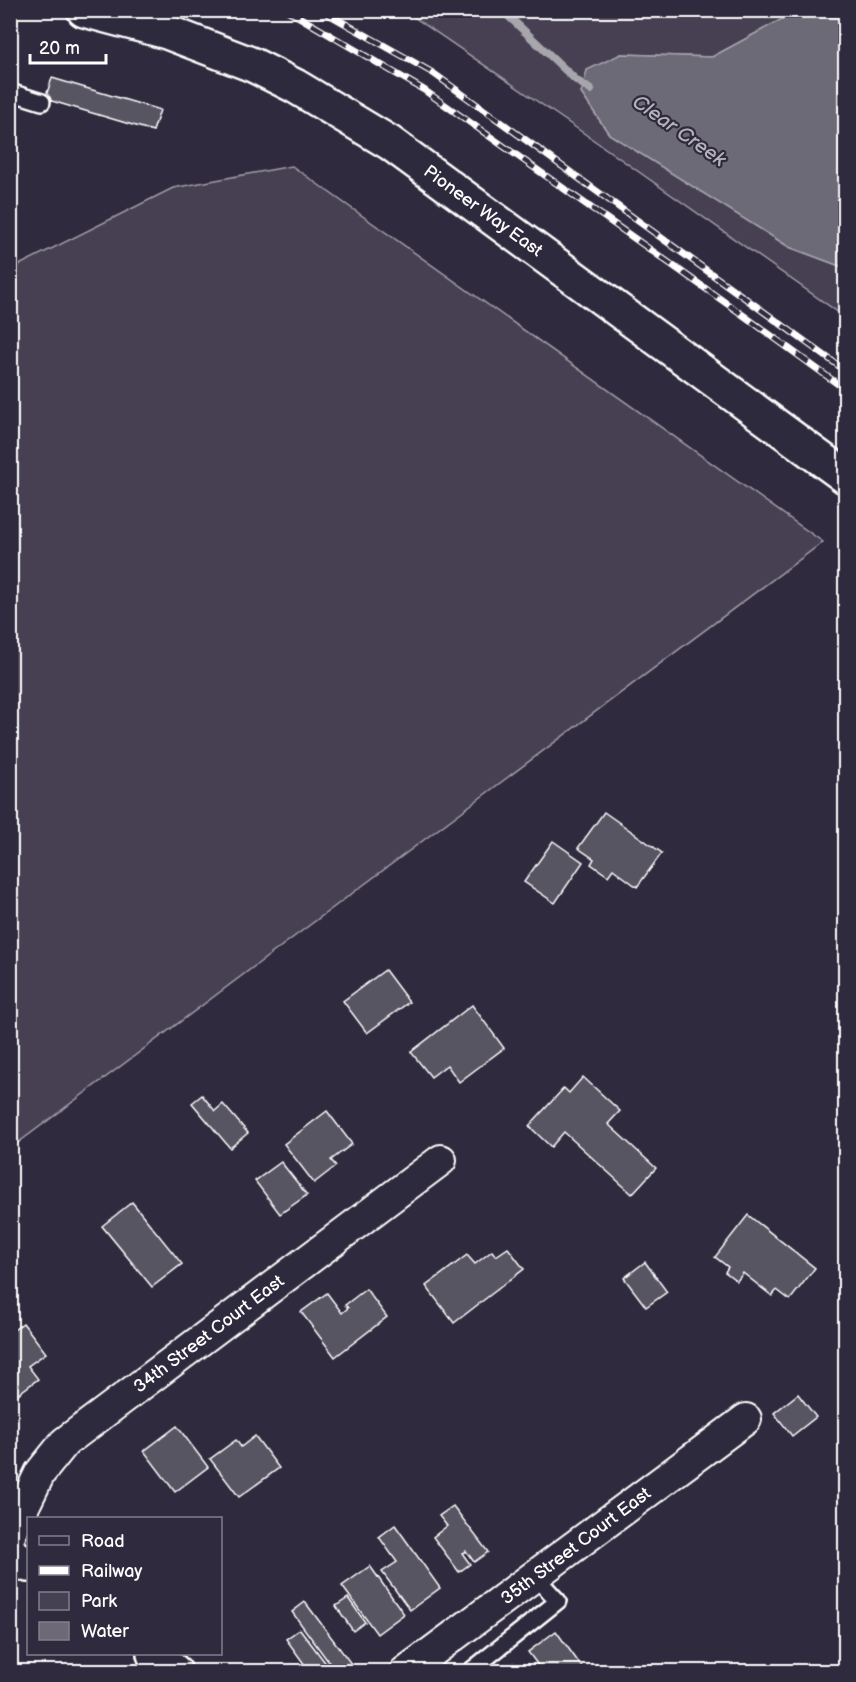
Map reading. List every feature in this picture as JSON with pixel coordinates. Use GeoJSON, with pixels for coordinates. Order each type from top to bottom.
{"type":"FeatureCollection","features":[{"type":"Feature","properties":{"kind":"main road","name":"Pioneer Way East"},"geometry":{"type":"LineString","coordinates":[[84,10],[166,32],[253,65],[296,86],[390,142],[846,477]]}},
{"type":"Feature","properties":{"kind":"main road"},"geometry":{"type":"LineString","coordinates":[[10,1553],[27,1564]]}},
{"type":"Feature","properties":{"kind":"main road"},"geometry":{"type":"LineString","coordinates":[[156,1655],[175,1671]]}},
{"type":"Feature","properties":{"kind":"street","name":"34th Street Court East"},"geometry":{"type":"LineString","coordinates":[[10,1535],[40,1473],[65,1442],[441,1160]]}},
{"type":"Feature","properties":{"kind":"street","name":"35th Street Court East"},"geometry":{"type":"LineString","coordinates":[[405,1671],[746,1419]]}},
{"type":"Feature","properties":{"kind":"lane"},"geometry":{"type":"LineString","coordinates":[[10,92],[42,102]]}},
{"type":"Feature","properties":{"kind":"lane"},"geometry":{"type":"LineString","coordinates":[[470,1671],[558,1601],[535,1576]]}},
{"type":"Feature","properties":{"kind":"green space"},"geometry":{"type":"Polygon","coordinates":[[[405,11],[797,11],[712,57],[621,54],[581,93],[609,134],[789,247],[845,268],[845,317],[585,134],[405,11]]]}},
{"type":"Feature","properties":{"kind":"green space"},"geometry":{"type":"Polygon","coordinates":[[[292,166],[823,542],[11,1148],[11,269],[173,188],[292,166]]]}},
{"type":"Feature","properties":{"kind":"water"},"geometry":{"type":"Polygon","coordinates":[[[797,11],[845,11],[845,268],[789,247],[609,134],[581,93],[587,70],[621,54],[712,57],[797,11]]]}},
{"type":"Feature","properties":{"kind":"building"},"geometry":{"type":"Polygon","coordinates":[[[52,78],[160,110],[153,131],[45,99],[52,78]]]}},
{"type":"Feature","properties":{"kind":"building"},"geometry":{"type":"Polygon","coordinates":[[[604,812],[662,853],[637,887],[613,869],[608,876],[591,864],[594,859],[578,848],[604,812]]]}},
{"type":"Feature","properties":{"kind":"building"},"geometry":{"type":"Polygon","coordinates":[[[553,841],[583,862],[555,903],[524,882],[553,841]]]}},
{"type":"Feature","properties":{"kind":"building"},"geometry":{"type":"Polygon","coordinates":[[[385,970],[409,1002],[367,1033],[343,1001],[385,970]]]}},
{"type":"Feature","properties":{"kind":"building"},"geometry":{"type":"Polygon","coordinates":[[[472,1005],[504,1048],[459,1082],[447,1065],[431,1077],[411,1052],[472,1005]]]}},
{"type":"Feature","properties":{"kind":"building"},"geometry":{"type":"Polygon","coordinates":[[[583,1077],[620,1111],[608,1124],[656,1168],[632,1194],[564,1132],[551,1147],[529,1126],[564,1088],[569,1093],[583,1077]]]}},
{"type":"Feature","properties":{"kind":"building"},"geometry":{"type":"Polygon","coordinates":[[[202,1095],[215,1111],[223,1104],[248,1133],[230,1148],[192,1103],[202,1095]]]}},
{"type":"Feature","properties":{"kind":"building"},"geometry":{"type":"Polygon","coordinates":[[[327,1111],[352,1144],[331,1160],[336,1166],[314,1183],[284,1144],[327,1111]]]}},
{"type":"Feature","properties":{"kind":"building"},"geometry":{"type":"Polygon","coordinates":[[[281,1162],[307,1195],[280,1214],[255,1181],[281,1162]]]}},
{"type":"Feature","properties":{"kind":"building"},"geometry":{"type":"Polygon","coordinates":[[[132,1202],[182,1264],[152,1287],[102,1226],[132,1202]]]}},
{"type":"Feature","properties":{"kind":"building"},"geometry":{"type":"Polygon","coordinates":[[[748,1215],[815,1268],[790,1300],[777,1290],[772,1296],[743,1273],[737,1281],[725,1272],[728,1267],[715,1257],[748,1215]]]}},
{"type":"Feature","properties":{"kind":"building"},"geometry":{"type":"Polygon","coordinates":[[[508,1248],[524,1269],[454,1323],[426,1286],[467,1255],[475,1264],[492,1251],[496,1256],[508,1248]]]}},
{"type":"Feature","properties":{"kind":"building"},"geometry":{"type":"Polygon","coordinates":[[[645,1262],[667,1292],[646,1307],[624,1278],[645,1262]]]}},
{"type":"Feature","properties":{"kind":"building"},"geometry":{"type":"Polygon","coordinates":[[[366,1289],[387,1317],[335,1357],[301,1312],[327,1293],[342,1313],[348,1308],[345,1305],[366,1289]]]}},
{"type":"Feature","properties":{"kind":"building"},"geometry":{"type":"Polygon","coordinates":[[[23,1323],[46,1353],[28,1366],[38,1379],[14,1397],[10,1392],[10,1333],[23,1323]]]}},
{"type":"Feature","properties":{"kind":"building"},"geometry":{"type":"Polygon","coordinates":[[[798,1394],[816,1417],[792,1436],[774,1413],[798,1394]]]}},
{"type":"Feature","properties":{"kind":"building"},"geometry":{"type":"Polygon","coordinates":[[[177,1426],[208,1467],[175,1492],[144,1451],[177,1426]]]}},
{"type":"Feature","properties":{"kind":"building"},"geometry":{"type":"Polygon","coordinates":[[[255,1436],[279,1468],[239,1497],[210,1459],[236,1440],[241,1447],[255,1436]]]}},
{"type":"Feature","properties":{"kind":"building"},"geometry":{"type":"Polygon","coordinates":[[[453,1506],[488,1552],[474,1562],[466,1551],[462,1553],[470,1564],[459,1572],[433,1537],[447,1526],[439,1516],[453,1506]]]}},
{"type":"Feature","properties":{"kind":"building"},"geometry":{"type":"Polygon","coordinates":[[[395,1525],[440,1588],[410,1610],[382,1572],[397,1562],[379,1537],[395,1525]]]}},
{"type":"Feature","properties":{"kind":"building"},"geometry":{"type":"Polygon","coordinates":[[[370,1566],[404,1614],[377,1634],[342,1586],[370,1566]]]}},
{"type":"Feature","properties":{"kind":"building"},"geometry":{"type":"Polygon","coordinates":[[[348,1598],[365,1622],[353,1631],[336,1606],[348,1598]]]}},
{"type":"Feature","properties":{"kind":"building"},"geometry":{"type":"Polygon","coordinates":[[[305,1602],[352,1665],[343,1672],[336,1672],[292,1612],[305,1602]]]}},
{"type":"Feature","properties":{"kind":"building"},"geometry":{"type":"Polygon","coordinates":[[[300,1629],[327,1665],[319,1672],[310,1672],[286,1639],[300,1629]]]}},
{"type":"Feature","properties":{"kind":"building"},"geometry":{"type":"Polygon","coordinates":[[[556,1631],[584,1670],[582,1672],[543,1672],[528,1652],[556,1631]]]}},
{"type":"Feature","properties":{"kind":"building"},"geometry":{"type":"Polygon","coordinates":[[[513,1663],[520,1672],[503,1672],[513,1663]]]}},
{"type":"Feature","properties":{"kind":"waterway","name":"Clear Creek"},"geometry":{"type":"LineString","coordinates":[[502,10],[576,80],[591,90]]}},
{"type":"Feature","properties":{"kind":"railway"},"geometry":{"type":"LineString","coordinates":[[287,10],[424,90],[846,390]]}},
{"type":"Feature","properties":{"kind":"railway"},"geometry":{"type":"LineString","coordinates":[[321,10],[433,73],[846,371]]}}]}
